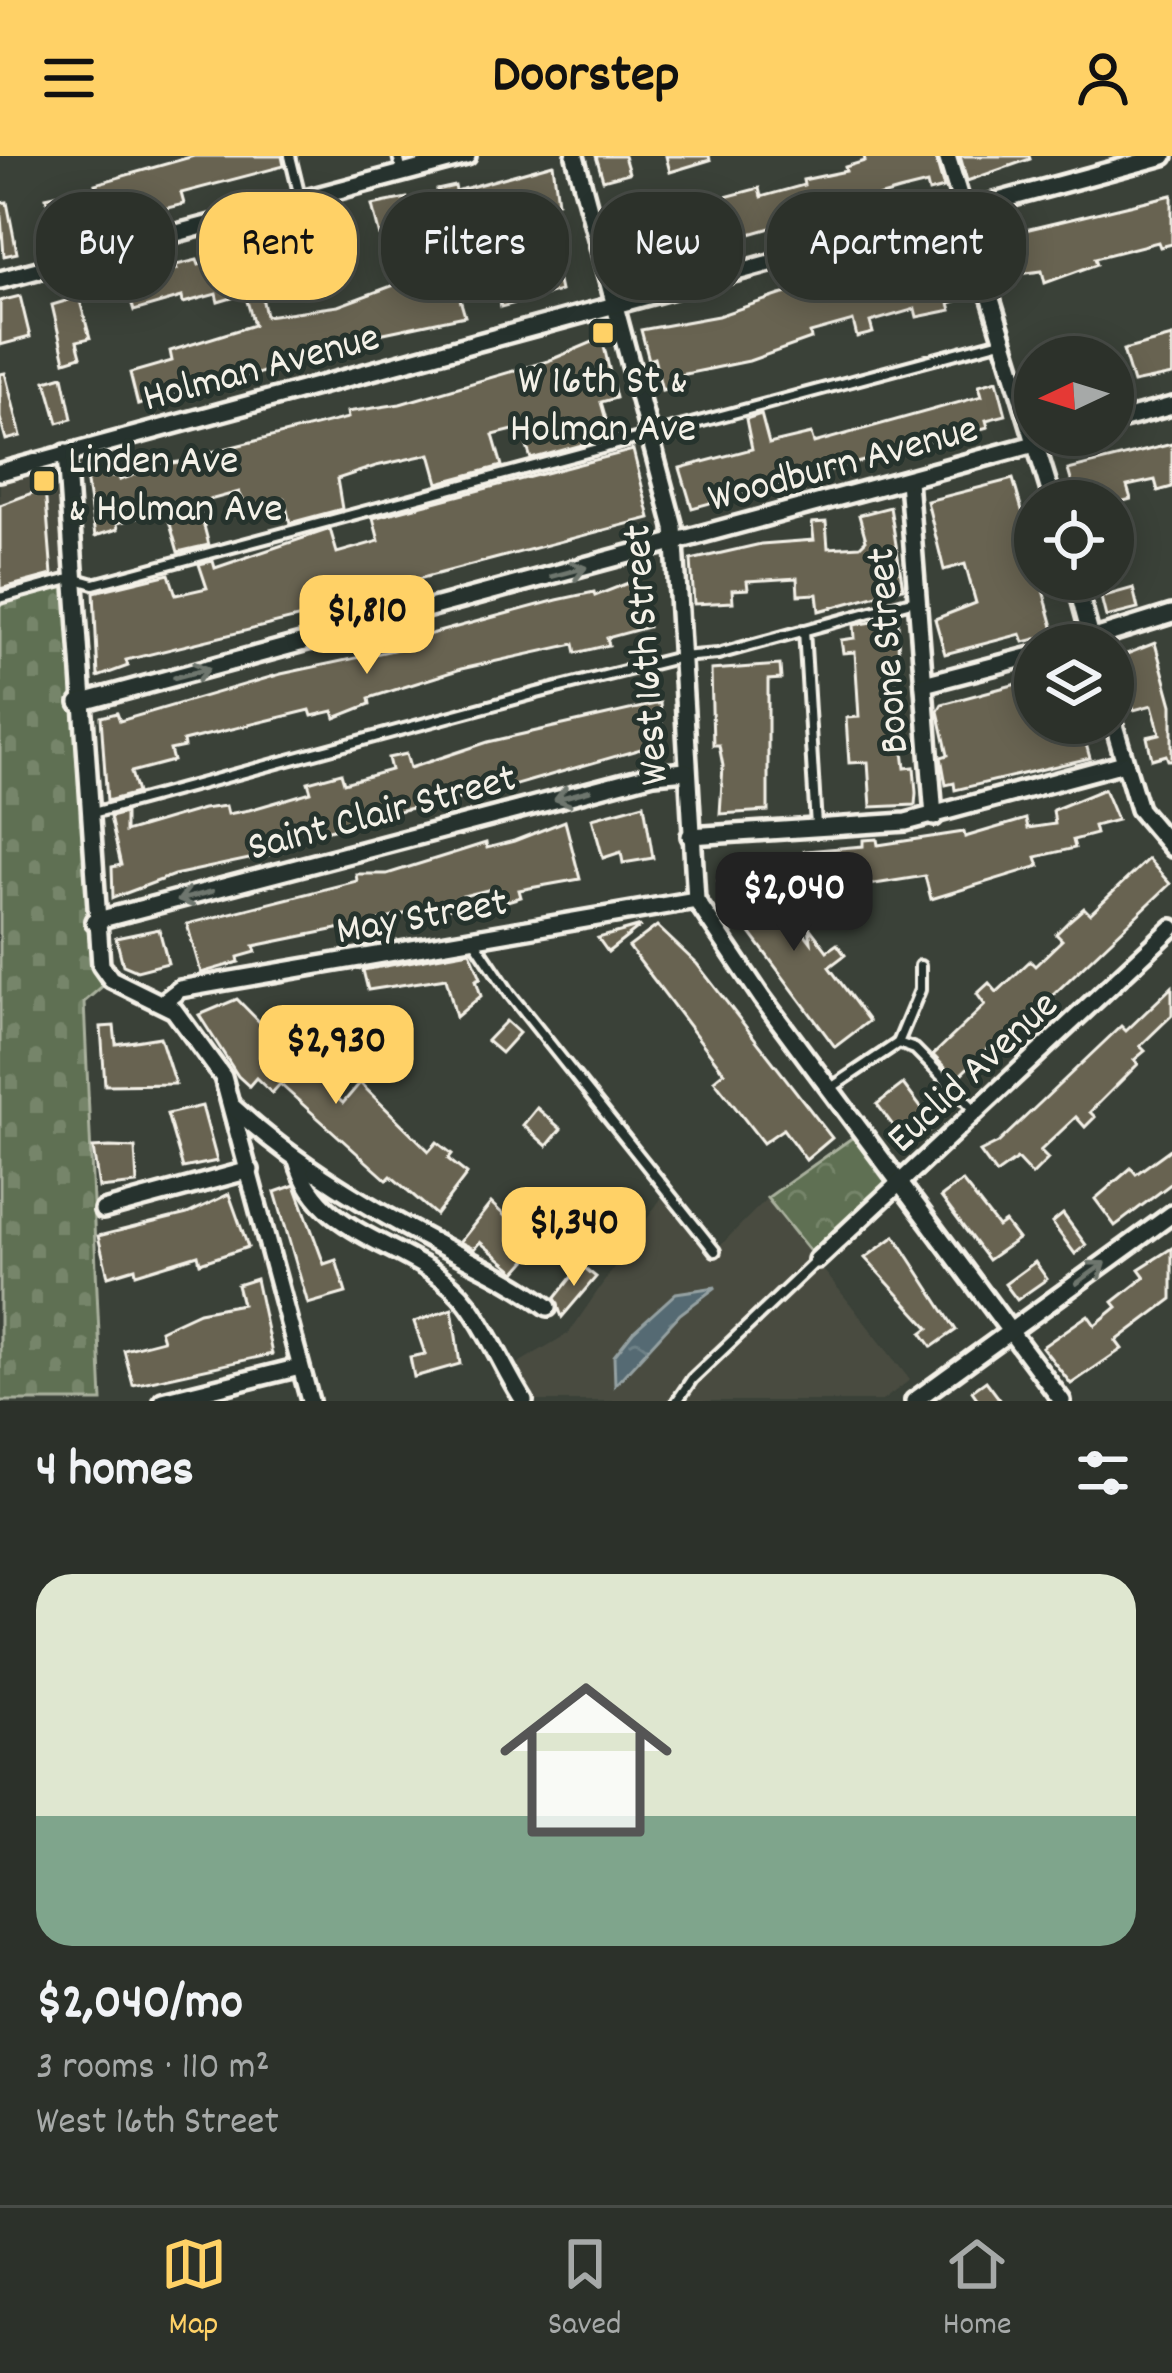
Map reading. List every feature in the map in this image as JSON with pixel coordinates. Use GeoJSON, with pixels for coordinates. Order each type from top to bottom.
{"type":"FeatureCollection","features":[{"type":"Feature","properties":{"kind":"street"},"geometry":{"type":"LineString","coordinates":[[338,192],[467,156]]}},
{"type":"Feature","properties":{"kind":"street","name":"West 16th Street"},"geometry":{"type":"LineString","coordinates":[[575,156],[651,436],[674,544],[696,900]]}},
{"type":"Feature","properties":{"kind":"street"},"geometry":{"type":"LineString","coordinates":[[947,156],[957,192]]}},
{"type":"Feature","properties":{"kind":"street","name":"Holman Avenue"},"geometry":{"type":"LineString","coordinates":[[1026,194],[1164,156]]}},
{"type":"Feature","properties":{"kind":"street"},"geometry":{"type":"LineString","coordinates":[[0,280],[199,229]]}},
{"type":"Feature","properties":{"kind":"street","name":"Holman Avenue"},"geometry":{"type":"LineString","coordinates":[[0,472],[767,264]]}},
{"type":"Feature","properties":{"kind":"street"},"geometry":{"type":"LineString","coordinates":[[994,300],[1014,367]]}},
{"type":"Feature","properties":{"kind":"street"},"geometry":{"type":"LineString","coordinates":[[1134,416],[1172,406]]}},
{"type":"Feature","properties":{"kind":"street","name":"Woodburn Avenue"},"geometry":{"type":"LineString","coordinates":[[79,703],[1014,450]]}},
{"type":"Feature","properties":{"kind":"street"},"geometry":{"type":"LineString","coordinates":[[66,453],[79,703],[101,965],[111,979],[174,1010],[223,1077],[310,1401]]}},
{"type":"Feature","properties":{"kind":"street","name":"Boone Street"},"geometry":{"type":"LineString","coordinates":[[908,480],[934,817]]}},
{"type":"Feature","properties":{"kind":"street"},"geometry":{"type":"LineString","coordinates":[[1134,627],[1172,614]]}},
{"type":"Feature","properties":{"kind":"street"},"geometry":{"type":"LineString","coordinates":[[924,684],[1014,660]]}},
{"type":"Feature","properties":{"kind":"street"},"geometry":{"type":"LineString","coordinates":[[1119,744],[1139,809],[1172,848]]}},
{"type":"Feature","properties":{"kind":"street"},"geometry":{"type":"LineString","coordinates":[[690,836],[934,817],[1124,763]]}},
{"type":"Feature","properties":{"kind":"street","name":"Saint Clair Street"},"geometry":{"type":"LineString","coordinates":[[94,921],[654,774],[686,770]]}},
{"type":"Feature","properties":{"kind":"street"},"geometry":{"type":"LineString","coordinates":[[696,900],[1062,1401]]}},
{"type":"Feature","properties":{"kind":"street","name":"May Street"},"geometry":{"type":"LineString","coordinates":[[162,1003],[180,989],[696,900]]}},
{"type":"Feature","properties":{"kind":"street","name":"Euclid Avenue"},"geometry":{"type":"LineString","coordinates":[[817,1260],[1172,928]]}},
{"type":"Feature","properties":{"kind":"street"},"geometry":{"type":"LineString","coordinates":[[231,1105],[297,1160],[452,1252],[509,1277],[548,1307]]}},
{"type":"Feature","properties":{"kind":"street"},"geometry":{"type":"LineString","coordinates":[[297,1160],[302,1179],[334,1215],[424,1268],[467,1303],[524,1401]]}},
{"type":"Feature","properties":{"kind":"street"},"geometry":{"type":"LineString","coordinates":[[103,1210],[250,1170]]}},
{"type":"Feature","properties":{"kind":"street"},"geometry":{"type":"LineString","coordinates":[[914,1401],[1172,1214]]}},
{"type":"Feature","properties":{"kind":"street"},"geometry":{"type":"LineString","coordinates":[[163,1401],[300,1366]]}},
{"type":"Feature","properties":{"kind":"lane"},"geometry":{"type":"LineString","coordinates":[[290,156],[299,192]]}},
{"type":"Feature","properties":{"kind":"lane"},"geometry":{"type":"LineString","coordinates":[[398,156],[403,174]]}},
{"type":"Feature","properties":{"kind":"lane"},"geometry":{"type":"LineString","coordinates":[[0,598],[73,578],[94,584],[1006,340]]}},
{"type":"Feature","properties":{"kind":"lane"},"geometry":{"type":"LineString","coordinates":[[87,814],[680,656],[718,654],[917,599]]}},
{"type":"Feature","properties":{"kind":"lane"},"geometry":{"type":"LineString","coordinates":[[804,630],[816,828]]}},
{"type":"Feature","properties":{"kind":"lane"},"geometry":{"type":"LineString","coordinates":[[474,940],[510,994],[715,1251]]}},
{"type":"Feature","properties":{"kind":"lane"},"geometry":{"type":"LineString","coordinates":[[830,1088],[898,1043],[920,990],[920,966]]}},
{"type":"Feature","properties":{"kind":"lane"},"geometry":{"type":"LineString","coordinates":[[898,1043],[915,1049],[977,1113]]}},
{"type":"Feature","properties":{"kind":"lane"},"geometry":{"type":"LineString","coordinates":[[677,1401],[692,1379],[817,1260]]}},
{"type":"Feature","properties":{"kind":"shaded area"},"geometry":{"type":"Polygon","coordinates":[[[66,453],[73,578],[0,597],[0,472],[66,453]]]}},
{"type":"Feature","properties":{"kind":"shaded area"},"geometry":{"type":"Polygon","coordinates":[[[666,1191],[715,1251],[767,1198],[910,1380],[882,1401],[524,1401],[505,1371],[569,1333],[666,1191]]]}},
{"type":"Feature","properties":{"kind":"green space"},"geometry":{"type":"Polygon","coordinates":[[[73,578],[93,905],[111,979],[84,1002],[102,1401],[0,1401],[0,598],[73,578]]]}},
{"type":"Feature","properties":{"kind":"green space"},"geometry":{"type":"Polygon","coordinates":[[[863,1130],[901,1183],[817,1260],[767,1198],[863,1130]]]}},
{"type":"Feature","properties":{"kind":"water"},"geometry":{"type":"Polygon","coordinates":[[[716,1287],[680,1314],[615,1385],[614,1356],[633,1332],[676,1293],[716,1287]]]}},
{"type":"Feature","properties":{"kind":"building"},"geometry":{"type":"Polygon","coordinates":[[[194,156],[282,156],[284,166],[181,193],[184,204],[175,206],[175,192],[97,192],[95,184],[194,156]]]}},
{"type":"Feature","properties":{"kind":"building"},"geometry":{"type":"Polygon","coordinates":[[[596,156],[624,156],[629,173],[603,180],[596,156]]]}},
{"type":"Feature","properties":{"kind":"building"},"geometry":{"type":"Polygon","coordinates":[[[666,156],[709,156],[710,160],[670,172],[666,156]]]}},
{"type":"Feature","properties":{"kind":"building"},"geometry":{"type":"Polygon","coordinates":[[[864,156],[935,156],[944,188],[929,192],[927,184],[896,192],[779,192],[804,185],[803,180],[846,171],[845,167],[865,161],[864,156]]]}},
{"type":"Feature","properties":{"kind":"building"},"geometry":{"type":"Polygon","coordinates":[[[960,156],[1029,156],[1030,159],[967,181],[960,156]]]}},
{"type":"Feature","properties":{"kind":"building"},"geometry":{"type":"Polygon","coordinates":[[[553,164],[557,192],[437,192],[437,190],[455,186],[456,191],[553,164]]]}},
{"type":"Feature","properties":{"kind":"building"},"geometry":{"type":"Polygon","coordinates":[[[759,188],[761,197],[767,195],[767,229],[743,236],[743,192],[759,188]]]}},
{"type":"Feature","properties":{"kind":"building"},"geometry":{"type":"Polygon","coordinates":[[[1172,195],[1172,244],[1160,247],[1158,242],[1095,258],[1097,264],[1045,283],[1042,271],[1026,273],[1026,230],[1172,195]]]}},
{"type":"Feature","properties":{"kind":"building"},"geometry":{"type":"Polygon","coordinates":[[[7,202],[17,253],[4,256],[0,203],[7,202]]]}},
{"type":"Feature","properties":{"kind":"building"},"geometry":{"type":"Polygon","coordinates":[[[381,203],[381,240],[372,205],[381,203]]]}},
{"type":"Feature","properties":{"kind":"building"},"geometry":{"type":"Polygon","coordinates":[[[197,260],[199,299],[183,303],[182,297],[175,299],[176,265],[197,260]]]}},
{"type":"Feature","properties":{"kind":"building"},"geometry":{"type":"Polygon","coordinates":[[[381,290],[381,300],[460,300],[465,316],[379,334],[218,387],[204,390],[203,385],[138,405],[130,373],[172,361],[170,351],[254,325],[247,300],[263,300],[266,316],[338,306],[381,290]]]}},
{"type":"Feature","properties":{"kind":"building"},"geometry":{"type":"Polygon","coordinates":[[[20,296],[30,337],[0,345],[0,301],[20,296]]]}},
{"type":"Feature","properties":{"kind":"building"},"geometry":{"type":"Polygon","coordinates":[[[767,299],[960,300],[949,303],[951,310],[917,317],[915,309],[870,322],[873,333],[857,337],[853,321],[810,333],[811,339],[749,361],[676,376],[679,385],[662,390],[641,330],[718,316],[767,299]]]}},
{"type":"Feature","properties":{"kind":"building"},"geometry":{"type":"Polygon","coordinates":[[[80,300],[90,338],[77,341],[81,356],[65,361],[52,305],[80,300]]]}},
{"type":"Feature","properties":{"kind":"building"},"geometry":{"type":"Polygon","coordinates":[[[131,300],[172,300],[134,311],[131,300]]]}},
{"type":"Feature","properties":{"kind":"building"},"geometry":{"type":"Polygon","coordinates":[[[499,300],[527,300],[501,307],[499,300]]]}},
{"type":"Feature","properties":{"kind":"building"},"geometry":{"type":"Polygon","coordinates":[[[1172,337],[1172,375],[1134,383],[1134,347],[1172,337]]]}},
{"type":"Feature","properties":{"kind":"building"},"geometry":{"type":"Polygon","coordinates":[[[602,338],[616,398],[601,402],[611,437],[531,459],[521,428],[493,435],[502,466],[438,483],[430,454],[376,466],[337,479],[342,509],[290,523],[284,498],[247,508],[239,492],[198,503],[209,545],[178,552],[166,510],[117,523],[118,529],[95,536],[86,477],[104,472],[105,478],[118,475],[120,480],[163,464],[180,462],[181,466],[208,458],[207,453],[348,418],[347,412],[400,404],[548,361],[602,338]]]}},
{"type":"Feature","properties":{"kind":"building"},"geometry":{"type":"Polygon","coordinates":[[[5,373],[21,436],[6,440],[0,418],[0,374],[5,373]]]}},
{"type":"Feature","properties":{"kind":"building"},"geometry":{"type":"Polygon","coordinates":[[[63,376],[72,419],[58,423],[46,381],[63,376]]]}},
{"type":"Feature","properties":{"kind":"building"},"geometry":{"type":"Polygon","coordinates":[[[997,380],[1006,415],[986,420],[988,427],[692,508],[680,468],[752,449],[746,419],[761,414],[769,444],[811,434],[814,443],[982,396],[979,385],[997,380]]]}},
{"type":"Feature","properties":{"kind":"building"},"geometry":{"type":"Polygon","coordinates":[[[1172,444],[1172,487],[1158,491],[1155,480],[1134,484],[1134,480],[1071,480],[1068,470],[1172,444]]]}},
{"type":"Feature","properties":{"kind":"building"},"geometry":{"type":"Polygon","coordinates":[[[633,450],[650,518],[403,583],[405,590],[331,615],[330,610],[126,660],[128,666],[98,677],[94,592],[169,574],[176,595],[207,588],[199,564],[213,561],[215,568],[330,529],[337,553],[379,541],[373,518],[633,450]]]}},
{"type":"Feature","properties":{"kind":"building"},"geometry":{"type":"Polygon","coordinates":[[[1013,479],[1014,600],[1046,600],[1052,624],[1014,624],[1014,636],[945,654],[935,619],[976,603],[965,564],[944,570],[927,501],[1013,479]]]}},
{"type":"Feature","properties":{"kind":"building"},"geometry":{"type":"Polygon","coordinates":[[[45,488],[52,575],[0,589],[0,505],[45,488]]]}},
{"type":"Feature","properties":{"kind":"building"},"geometry":{"type":"Polygon","coordinates":[[[890,507],[903,588],[819,611],[817,594],[798,595],[797,578],[747,581],[748,589],[732,590],[733,602],[694,604],[691,560],[761,544],[814,540],[812,523],[826,522],[828,548],[860,546],[866,540],[859,515],[890,507]]]}},
{"type":"Feature","properties":{"kind":"building"},"geometry":{"type":"Polygon","coordinates":[[[638,579],[648,627],[607,638],[609,645],[576,653],[574,644],[461,669],[369,698],[370,704],[335,718],[333,711],[312,716],[310,710],[183,741],[184,747],[170,750],[173,761],[131,772],[137,793],[107,801],[101,717],[117,713],[120,721],[281,674],[403,648],[401,642],[557,600],[594,592],[595,596],[638,579]]]}},
{"type":"Feature","properties":{"kind":"building"},"geometry":{"type":"Polygon","coordinates":[[[1134,592],[1138,609],[1106,617],[1102,600],[1134,600],[1134,592]]]}},
{"type":"Feature","properties":{"kind":"building"},"geometry":{"type":"Polygon","coordinates":[[[898,618],[899,719],[905,768],[914,767],[915,805],[871,807],[868,762],[849,763],[846,718],[859,717],[855,652],[843,653],[841,640],[855,638],[854,625],[898,618]]]}},
{"type":"Feature","properties":{"kind":"building"},"geometry":{"type":"Polygon","coordinates":[[[1155,643],[1172,705],[1172,760],[1166,755],[1152,759],[1147,737],[1160,734],[1152,705],[1134,710],[1134,651],[1155,643]]]}},
{"type":"Feature","properties":{"kind":"building"},"geometry":{"type":"Polygon","coordinates":[[[780,665],[781,679],[768,680],[768,811],[720,814],[723,766],[719,745],[713,745],[711,670],[780,665]]]}},
{"type":"Feature","properties":{"kind":"building"},"geometry":{"type":"Polygon","coordinates":[[[1014,685],[1014,744],[1086,744],[1090,758],[955,790],[954,783],[946,785],[941,757],[948,755],[938,711],[942,704],[1014,685]]]}},
{"type":"Feature","properties":{"kind":"building"},"geometry":{"type":"Polygon","coordinates":[[[660,703],[664,750],[646,755],[644,748],[485,794],[402,810],[296,839],[298,844],[277,853],[174,875],[113,898],[112,867],[121,865],[110,817],[125,813],[125,832],[203,809],[226,806],[228,814],[249,810],[311,792],[308,782],[341,773],[344,783],[391,770],[388,758],[406,754],[410,768],[488,742],[660,703]]]}},
{"type":"Feature","properties":{"kind":"building"},"geometry":{"type":"Polygon","coordinates":[[[1104,789],[1117,820],[1094,826],[1096,834],[1073,840],[1075,848],[1036,857],[1039,866],[931,899],[925,876],[856,887],[857,894],[807,897],[804,851],[863,846],[863,840],[877,839],[878,845],[964,832],[965,837],[1026,819],[1028,828],[1055,824],[1053,810],[1104,789]]]}},
{"type":"Feature","properties":{"kind":"building"},"geometry":{"type":"Polygon","coordinates":[[[644,804],[653,858],[623,863],[621,852],[603,858],[592,818],[644,804]]]}},
{"type":"Feature","properties":{"kind":"building"},"geometry":{"type":"Polygon","coordinates":[[[565,821],[580,879],[519,890],[521,897],[507,901],[506,895],[493,898],[491,889],[459,897],[462,905],[426,915],[403,914],[344,932],[342,928],[254,946],[256,952],[238,957],[239,962],[201,973],[187,924],[357,881],[356,874],[387,874],[486,843],[487,848],[514,841],[565,821]]]}},
{"type":"Feature","properties":{"kind":"building"},"geometry":{"type":"Polygon","coordinates":[[[1148,859],[1170,884],[994,1051],[990,1046],[956,1079],[933,1055],[985,1005],[977,994],[989,983],[997,992],[1030,961],[1035,966],[1062,940],[1056,934],[1069,921],[1084,908],[1090,914],[1148,859]]]}},
{"type":"Feature","properties":{"kind":"building"},"geometry":{"type":"Polygon","coordinates":[[[770,871],[779,917],[787,911],[811,942],[809,927],[827,951],[837,944],[845,955],[829,967],[869,1021],[835,1047],[748,930],[744,932],[723,910],[718,881],[770,871]]]}},
{"type":"Feature","properties":{"kind":"building"},"geometry":{"type":"Polygon","coordinates":[[[641,926],[608,952],[598,938],[641,926]]]}},
{"type":"Feature","properties":{"kind":"building"},"geometry":{"type":"Polygon","coordinates":[[[657,926],[697,964],[832,1138],[806,1160],[783,1129],[763,1143],[714,1080],[724,1072],[629,947],[657,926]]]}},
{"type":"Feature","properties":{"kind":"building"},"geometry":{"type":"Polygon","coordinates":[[[159,929],[168,963],[137,971],[123,965],[116,938],[159,929]]]}},
{"type":"Feature","properties":{"kind":"building"},"geometry":{"type":"Polygon","coordinates":[[[470,951],[481,978],[476,980],[481,996],[456,1017],[446,978],[368,990],[363,970],[470,951]]]}},
{"type":"Feature","properties":{"kind":"building"},"geometry":{"type":"Polygon","coordinates":[[[1172,987],[1172,1015],[1140,1046],[1145,1051],[1134,1060],[1138,1064],[1090,1112],[1095,1117],[1085,1127],[1076,1117],[1040,1151],[1048,1159],[1032,1175],[1017,1159],[996,1174],[980,1152],[998,1143],[1121,1026],[1126,1031],[1172,987]]]}},
{"type":"Feature","properties":{"kind":"building"},"geometry":{"type":"Polygon","coordinates":[[[237,999],[287,1050],[295,1040],[308,1051],[298,1062],[343,1103],[360,1083],[429,1151],[437,1142],[452,1154],[448,1159],[467,1174],[436,1215],[391,1176],[387,1180],[280,1084],[272,1093],[256,1078],[249,1086],[238,1076],[199,1015],[237,999]]]}},
{"type":"Feature","properties":{"kind":"building"},"geometry":{"type":"Polygon","coordinates":[[[506,1021],[519,1033],[501,1053],[487,1041],[506,1021]]]}},
{"type":"Feature","properties":{"kind":"building"},"geometry":{"type":"Polygon","coordinates":[[[114,1026],[116,1044],[160,1037],[175,1084],[105,1085],[101,1027],[114,1026]]]}},
{"type":"Feature","properties":{"kind":"building"},"geometry":{"type":"Polygon","coordinates":[[[903,1084],[935,1126],[908,1146],[877,1104],[903,1084]]]}},
{"type":"Feature","properties":{"kind":"building"},"geometry":{"type":"Polygon","coordinates":[[[202,1106],[217,1161],[183,1168],[167,1114],[202,1106]]]}},
{"type":"Feature","properties":{"kind":"building"},"geometry":{"type":"Polygon","coordinates":[[[537,1108],[561,1129],[547,1146],[523,1125],[537,1108]]]}},
{"type":"Feature","properties":{"kind":"building"},"geometry":{"type":"Polygon","coordinates":[[[93,1148],[135,1148],[137,1184],[99,1188],[93,1148]]]}},
{"type":"Feature","properties":{"kind":"building"},"geometry":{"type":"Polygon","coordinates":[[[1172,1148],[1172,1183],[1115,1226],[1095,1199],[1131,1168],[1136,1174],[1172,1148]]]}},
{"type":"Feature","properties":{"kind":"building"},"geometry":{"type":"Polygon","coordinates":[[[962,1181],[998,1227],[1005,1222],[1018,1239],[988,1260],[941,1197],[962,1181]]]}},
{"type":"Feature","properties":{"kind":"building"},"geometry":{"type":"Polygon","coordinates":[[[295,1185],[324,1264],[336,1260],[346,1293],[308,1304],[275,1192],[295,1185]]]}},
{"type":"Feature","properties":{"kind":"building"},"geometry":{"type":"Polygon","coordinates":[[[229,1194],[248,1247],[200,1263],[198,1255],[136,1274],[135,1268],[108,1276],[98,1236],[187,1214],[229,1194]]]}},
{"type":"Feature","properties":{"kind":"building"},"geometry":{"type":"Polygon","coordinates":[[[491,1203],[538,1247],[516,1272],[480,1242],[474,1249],[460,1242],[491,1203]]]}},
{"type":"Feature","properties":{"kind":"building"},"geometry":{"type":"Polygon","coordinates":[[[1063,1214],[1086,1245],[1075,1254],[1052,1223],[1063,1214]]]}},
{"type":"Feature","properties":{"kind":"building"},"geometry":{"type":"Polygon","coordinates":[[[895,1236],[956,1330],[932,1347],[922,1333],[929,1328],[865,1258],[895,1236]]]}},
{"type":"Feature","properties":{"kind":"building"},"geometry":{"type":"Polygon","coordinates":[[[1172,1248],[1172,1299],[1116,1341],[1122,1349],[1071,1384],[1042,1347],[1088,1315],[1095,1325],[1117,1307],[1113,1302],[1145,1277],[1139,1269],[1172,1248]]]}},
{"type":"Feature","properties":{"kind":"building"},"geometry":{"type":"Polygon","coordinates":[[[1035,1262],[1047,1279],[1017,1300],[1005,1284],[1035,1262]]]}},
{"type":"Feature","properties":{"kind":"building"},"geometry":{"type":"Polygon","coordinates":[[[581,1265],[596,1277],[562,1317],[555,1298],[581,1265]]]}},
{"type":"Feature","properties":{"kind":"building"},"geometry":{"type":"Polygon","coordinates":[[[256,1279],[272,1354],[133,1385],[124,1350],[163,1340],[160,1330],[199,1312],[242,1304],[237,1285],[256,1279]]]}},
{"type":"Feature","properties":{"kind":"building"},"geometry":{"type":"Polygon","coordinates":[[[452,1309],[460,1364],[414,1377],[410,1357],[425,1354],[414,1322],[452,1309]]]}},
{"type":"Feature","properties":{"kind":"building"},"geometry":{"type":"Polygon","coordinates":[[[986,1381],[1001,1401],[979,1401],[972,1391],[986,1381]]]}},
{"type":"Feature","properties":{"kind":"place","name":"W 16th St & Holman Ave"},"geometry":{"type":"Point","coordinates":[603,333]}},
{"type":"Feature","properties":{"kind":"place","name":"Linden Ave & Holman Ave"},"geometry":{"type":"Point","coordinates":[44,481]}}]}
